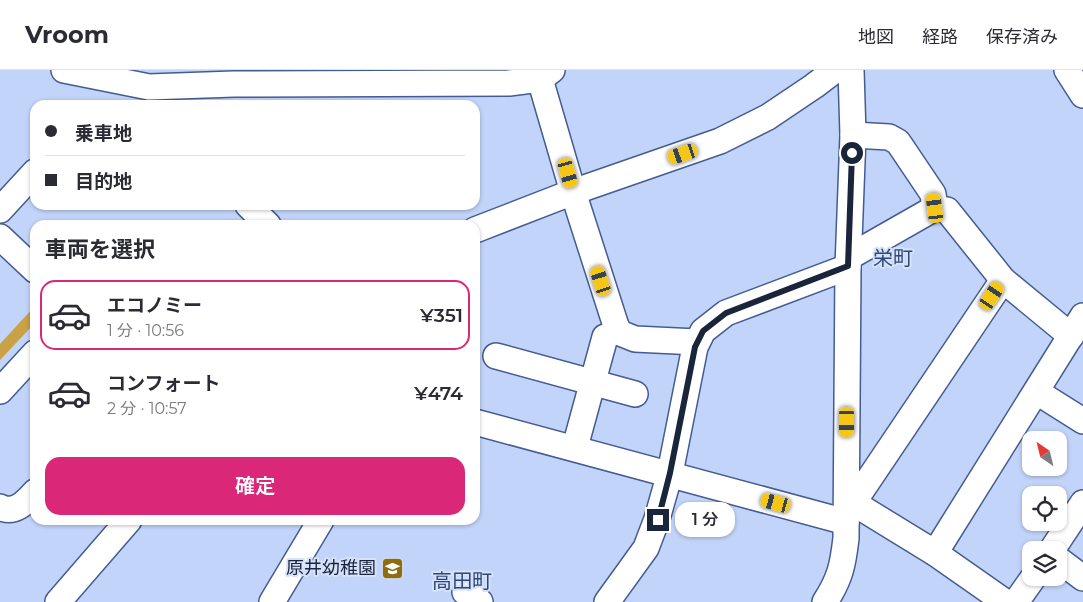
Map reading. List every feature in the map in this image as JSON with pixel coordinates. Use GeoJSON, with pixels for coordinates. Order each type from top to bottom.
{"type":"FeatureCollection","features":[{"type":"Feature","properties":{"kind":"street"},"geometry":{"type":"LineString","coordinates":[[64,70],[151,96],[234,84],[509,84],[546,74],[573,192],[612,317],[620,333],[635,339],[697,342]]}},
{"type":"Feature","properties":{"kind":"street"},"geometry":{"type":"LineString","coordinates":[[480,228],[573,192],[720,141],[768,117],[835,70]]}},
{"type":"Feature","properties":{"kind":"street"},"geometry":{"type":"LineString","coordinates":[[825,602],[836,586],[842,566],[849,508],[848,262],[853,135],[851,70]]}},
{"type":"Feature","properties":{"kind":"street"},"geometry":{"type":"LineString","coordinates":[[853,135],[889,137],[898,142],[933,194],[935,208]]}},
{"type":"Feature","properties":{"kind":"street"},"geometry":{"type":"LineString","coordinates":[[0,210],[30,177]]}},
{"type":"Feature","properties":{"kind":"street"},"geometry":{"type":"LineString","coordinates":[[607,602],[646,548],[658,520],[670,473],[697,342],[703,331],[726,313],[848,262],[935,208],[948,210],[1003,280],[1077,326],[935,553]]}},
{"type":"Feature","properties":{"kind":"street"},"geometry":{"type":"LineString","coordinates":[[253,210],[263,220]]}},
{"type":"Feature","properties":{"kind":"street"},"geometry":{"type":"LineString","coordinates":[[0,237],[30,265]]}},
{"type":"Feature","properties":{"kind":"street"},"geometry":{"type":"LineString","coordinates":[[849,508],[1003,280]]}},
{"type":"Feature","properties":{"kind":"street"},"geometry":{"type":"LineString","coordinates":[[575,448],[605,338]]}},
{"type":"Feature","properties":{"kind":"street"},"geometry":{"type":"LineString","coordinates":[[496,356],[636,394]]}},
{"type":"Feature","properties":{"kind":"street"},"geometry":{"type":"LineString","coordinates":[[0,391],[30,358]]}},
{"type":"Feature","properties":{"kind":"street"},"geometry":{"type":"LineString","coordinates":[[1037,392],[1083,421]]}},
{"type":"Feature","properties":{"kind":"street"},"geometry":{"type":"LineString","coordinates":[[480,423],[670,473],[849,508],[935,553],[1005,602]]}},
{"type":"Feature","properties":{"kind":"street"},"geometry":{"type":"LineString","coordinates":[[0,507],[10,510],[17,508],[30,496]]}},
{"type":"Feature","properties":{"kind":"street"},"geometry":{"type":"LineString","coordinates":[[1058,541],[1083,504]]}},
{"type":"Feature","properties":{"kind":"street"},"geometry":{"type":"LineString","coordinates":[[58,602],[125,525]]}},
{"type":"Feature","properties":{"kind":"street"},"geometry":{"type":"LineString","coordinates":[[272,602],[318,525]]}},
{"type":"Feature","properties":{"kind":"street"},"geometry":{"type":"LineString","coordinates":[[1067,566],[1083,578]]}},
{"type":"Feature","properties":{"kind":"street"},"geometry":{"type":"LineString","coordinates":[[1016,602],[1027,586]]}},
{"type":"Feature","properties":{"kind":"shaded area"},"geometry":{"type":"Polygon","coordinates":[[[30,311],[30,328],[0,360],[0,344],[30,311]]]}},
{"type":"Feature","properties":{"kind":"place","name":"原井幼稚園"},"geometry":{"type":"Point","coordinates":[392,568]}},
{"type":"Feature","properties":{"kind":"district","name":"栄町"},"geometry":{"type":"Point","coordinates":[893,258]}},
{"type":"Feature","properties":{"kind":"district","name":"高田町"},"geometry":{"type":"Point","coordinates":[462,581]}},
{"type":"Feature","properties":{"kind":"route"},"geometry":{"type":"LineString","coordinates":[[658,520],[670,473],[698,337],[717,318],[726,313],[848,266],[852,153]]}}]}
